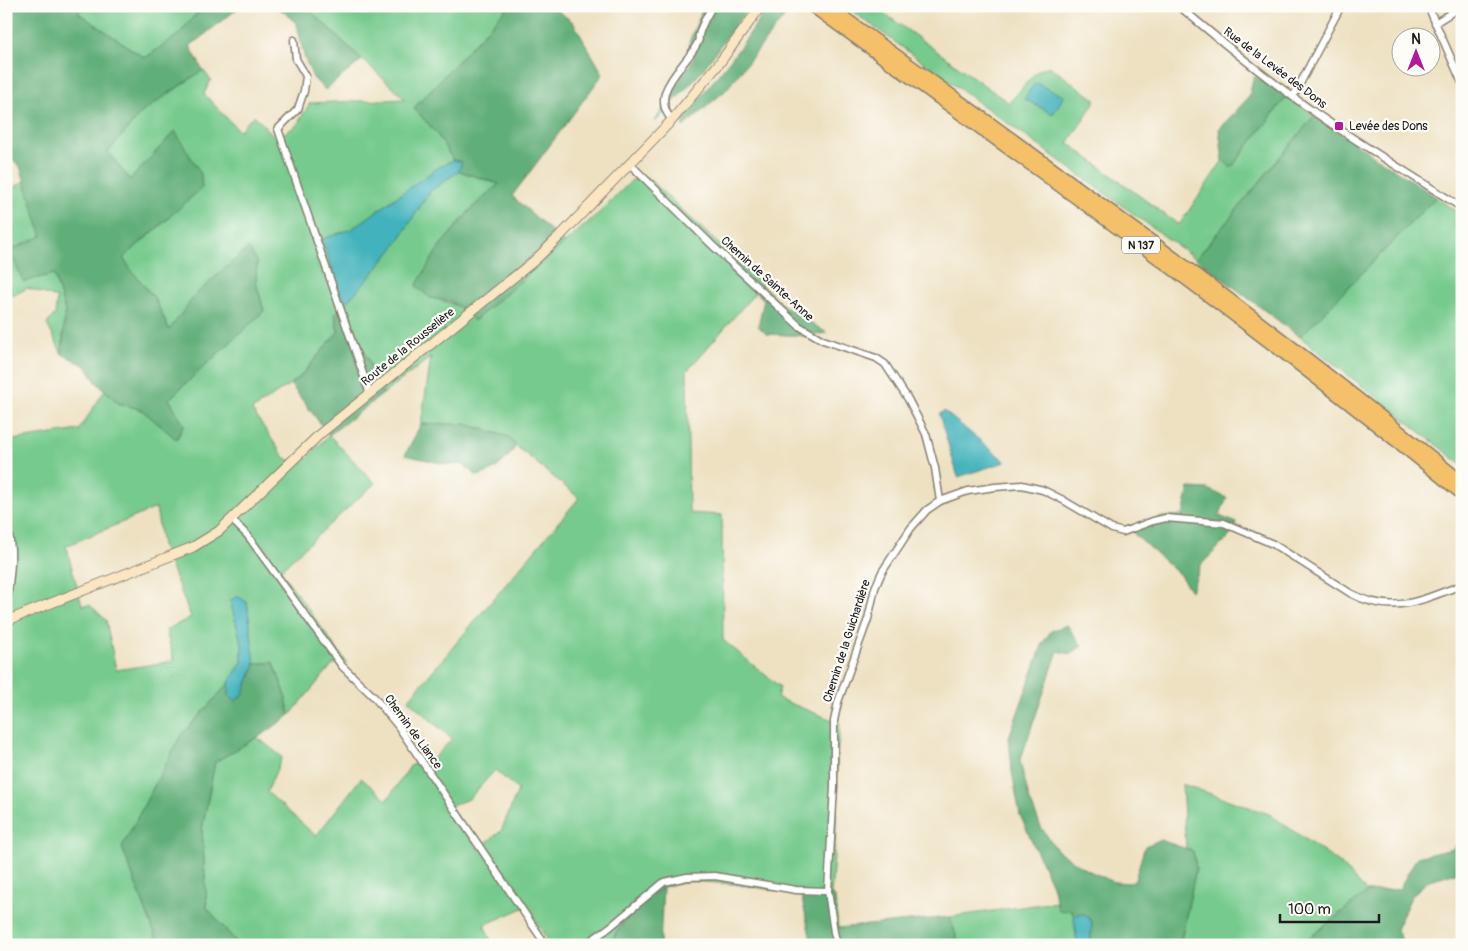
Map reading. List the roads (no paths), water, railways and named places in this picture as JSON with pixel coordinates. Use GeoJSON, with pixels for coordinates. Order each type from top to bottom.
{"type":"FeatureCollection","features":[{"type":"Feature","properties":{"kind":"highway","name":"N 137"},"geometry":{"type":"LineString","coordinates":[[812,6],[1061,186],[1224,307],[1337,393],[1462,494]]}},
{"type":"Feature","properties":{"kind":"highway","name":"N 137"},"geometry":{"type":"LineString","coordinates":[[828,6],[1219,291],[1345,388],[1462,482]]}},
{"type":"Feature","properties":{"kind":"street"},"geometry":{"type":"LineString","coordinates":[[672,120],[663,104],[663,96],[676,73],[699,41],[699,34],[712,6]]}},
{"type":"Feature","properties":{"kind":"street","name":"Route de la Rousselière"},"geometry":{"type":"LineString","coordinates":[[6,621],[193,547],[210,538],[321,434],[535,260],[560,236],[672,120],[718,64],[761,6]]}},
{"type":"Feature","properties":{"kind":"street","name":"Rue de la Levée des Dons"},"geometry":{"type":"LineString","coordinates":[[1179,6],[1293,97],[1342,131],[1462,208]]}},
{"type":"Feature","properties":{"kind":"street"},"geometry":{"type":"LineString","coordinates":[[1293,97],[1341,6]]}},
{"type":"Feature","properties":{"kind":"street"},"geometry":{"type":"LineString","coordinates":[[1428,6],[1462,83]]}},
{"type":"Feature","properties":{"kind":"street"},"geometry":{"type":"LineString","coordinates":[[1435,24],[1462,6]]}},
{"type":"Feature","properties":{"kind":"street"},"geometry":{"type":"LineString","coordinates":[[294,40],[296,59],[306,76],[304,91],[298,109],[278,129],[370,394]]}},
{"type":"Feature","properties":{"kind":"street","name":"Chemin de Sainte-Anne"},"geometry":{"type":"LineString","coordinates":[[630,164],[712,245],[799,326],[823,340],[876,358],[885,364],[893,373],[926,434],[935,468],[940,501]]}},
{"type":"Feature","properties":{"kind":"street","name":"Chemin de la Guichardière"},"geometry":{"type":"LineString","coordinates":[[837,945],[828,891],[834,787],[834,721],[838,702],[868,619],[875,588],[882,572],[911,528],[927,510],[940,501],[968,492],[1022,485],[1042,490],[1112,529],[1123,532],[1166,518],[1224,523],[1273,544],[1350,593],[1381,605],[1396,606],[1414,602],[1462,584]]}},
{"type":"Feature","properties":{"kind":"street","name":"Chemin de Liance"},"geometry":{"type":"LineString","coordinates":[[232,519],[248,536],[342,666],[374,697],[398,726],[546,945]]}},
{"type":"Feature","properties":{"kind":"street"},"geometry":{"type":"LineString","coordinates":[[6,525],[12,550],[6,608]]}},
{"type":"Feature","properties":{"kind":"street"},"geometry":{"type":"LineString","coordinates":[[585,945],[610,927],[664,882],[687,877],[715,876],[796,890],[828,891]]}},
{"type":"Feature","properties":{"kind":"water"},"geometry":{"type":"Polygon","coordinates":[[[1035,83],[1064,96],[1053,114],[1024,99],[1035,83]]]}},
{"type":"Feature","properties":{"kind":"water"},"geometry":{"type":"Polygon","coordinates":[[[453,160],[462,162],[459,171],[430,191],[395,246],[344,305],[322,239],[352,229],[436,169],[453,160]]]}},
{"type":"Feature","properties":{"kind":"water"},"geometry":{"type":"Polygon","coordinates":[[[944,411],[1005,462],[958,477],[939,414],[944,411]]]}},
{"type":"Feature","properties":{"kind":"water"},"geometry":{"type":"Polygon","coordinates":[[[237,596],[247,602],[255,664],[243,695],[235,701],[229,695],[229,683],[242,662],[242,645],[230,601],[237,596]]]}},
{"type":"Feature","properties":{"kind":"water"},"geometry":{"type":"Polygon","coordinates":[[[1077,914],[1085,914],[1092,922],[1090,945],[1077,945],[1074,917],[1077,914]]]}},
{"type":"Feature","properties":{"kind":"place","name":"Levée des Dons"},"geometry":{"type":"Point","coordinates":[1339,126]}}]}
